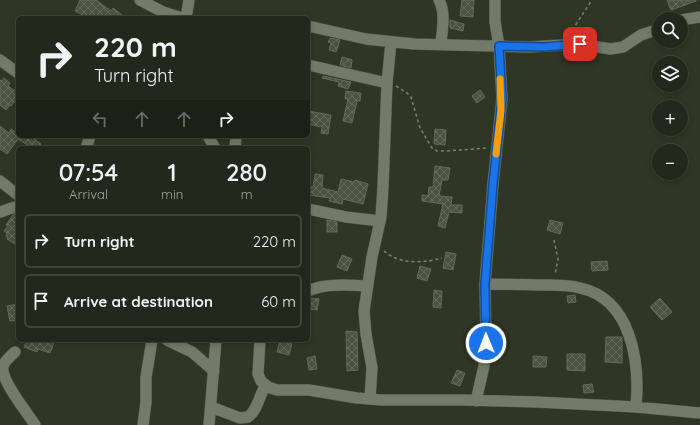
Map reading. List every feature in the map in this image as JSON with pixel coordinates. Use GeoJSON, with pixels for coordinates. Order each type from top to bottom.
{"type":"FeatureCollection","features":[{"type":"Feature","properties":{"kind":"street"},"geometry":{"type":"LineString","coordinates":[[140,0],[163,12],[176,16]]}},
{"type":"Feature","properties":{"kind":"street"},"geometry":{"type":"LineString","coordinates":[[186,16],[189,0]]}},
{"type":"Feature","properties":{"kind":"street"},"geometry":{"type":"LineString","coordinates":[[439,0],[442,7],[443,18],[441,44]]}},
{"type":"Feature","properties":{"kind":"street"},"geometry":{"type":"LineString","coordinates":[[476,401],[484,366],[486,343],[485,284],[496,147],[502,99],[499,46],[495,22],[495,0]]}},
{"type":"Feature","properties":{"kind":"street"},"geometry":{"type":"LineString","coordinates":[[688,19],[700,17]]}},
{"type":"Feature","properties":{"kind":"street"},"geometry":{"type":"LineString","coordinates":[[310,26],[366,39],[391,42],[530,47],[580,44],[610,49],[620,48],[641,35],[652,31]]}},
{"type":"Feature","properties":{"kind":"street"},"geometry":{"type":"LineString","coordinates":[[370,399],[372,368],[366,334],[364,311],[367,286],[380,221],[384,179],[387,83],[391,42]]}},
{"type":"Feature","properties":{"kind":"street"},"geometry":{"type":"LineString","coordinates":[[0,60],[16,72]]}},
{"type":"Feature","properties":{"kind":"street"},"geometry":{"type":"LineString","coordinates":[[310,65],[387,83]]}},
{"type":"Feature","properties":{"kind":"street"},"geometry":{"type":"LineString","coordinates":[[0,180],[16,193]]}},
{"type":"Feature","properties":{"kind":"street"},"geometry":{"type":"LineString","coordinates":[[0,212],[16,207]]}},
{"type":"Feature","properties":{"kind":"street"},"geometry":{"type":"LineString","coordinates":[[310,209],[353,218],[380,221]]}},
{"type":"Feature","properties":{"kind":"street"},"geometry":{"type":"LineString","coordinates":[[485,284],[553,285],[582,288],[604,298],[620,316],[630,338],[634,358],[637,393],[636,407]]}},
{"type":"Feature","properties":{"kind":"street"},"geometry":{"type":"LineString","coordinates":[[310,290],[342,285],[367,286]]}},
{"type":"Feature","properties":{"kind":"street"},"geometry":{"type":"LineString","coordinates":[[143,425],[146,402],[146,377],[152,342]]}},
{"type":"Feature","properties":{"kind":"street"},"geometry":{"type":"LineString","coordinates":[[171,342],[192,352],[214,371]]}},
{"type":"Feature","properties":{"kind":"street"},"geometry":{"type":"LineString","coordinates":[[209,425],[216,342]]}},
{"type":"Feature","properties":{"kind":"street"},"geometry":{"type":"LineString","coordinates":[[260,342],[258,374],[261,381],[277,390],[309,390],[370,399],[411,401],[462,400],[537,402],[636,407],[700,413]]}},
{"type":"Feature","properties":{"kind":"street"},"geometry":{"type":"LineString","coordinates":[[16,352],[5,362],[3,372],[7,384],[35,425]]}},
{"type":"Feature","properties":{"kind":"street"},"geometry":{"type":"LineString","coordinates":[[211,407],[240,418],[248,417],[254,411],[266,385]]}},
{"type":"Feature","properties":{"kind":"path"},"geometry":{"type":"LineString","coordinates":[[564,46],[568,37],[592,0]]}},
{"type":"Feature","properties":{"kind":"path"},"geometry":{"type":"LineString","coordinates":[[387,83],[394,85],[408,93],[420,128],[432,148],[437,151],[447,152],[496,147]]}},
{"type":"Feature","properties":{"kind":"path"},"geometry":{"type":"LineString","coordinates":[[376,240],[386,253],[398,259],[427,262],[442,258]]}},
{"type":"Feature","properties":{"kind":"path"},"geometry":{"type":"LineString","coordinates":[[553,285],[558,259],[554,240]]}},
{"type":"Feature","properties":{"kind":"building"},"geometry":{"type":"Polygon","coordinates":[[[80,0],[96,0],[111,11],[113,8],[123,16],[84,16],[75,11],[80,0]]]}},
{"type":"Feature","properties":{"kind":"building"},"geometry":{"type":"Polygon","coordinates":[[[462,0],[474,0],[473,17],[460,16],[462,0]]]}},
{"type":"Feature","properties":{"kind":"building"},"geometry":{"type":"Polygon","coordinates":[[[667,0],[696,0],[696,1],[671,10],[667,0]]]}},
{"type":"Feature","properties":{"kind":"building"},"geometry":{"type":"Polygon","coordinates":[[[450,20],[464,24],[463,31],[450,28],[450,20]]]}},
{"type":"Feature","properties":{"kind":"building"},"geometry":{"type":"Polygon","coordinates":[[[330,38],[340,40],[336,52],[329,50],[331,43],[328,42],[330,38]]]}},
{"type":"Feature","properties":{"kind":"building"},"geometry":{"type":"Polygon","coordinates":[[[342,57],[352,60],[351,68],[340,65],[342,57]]]}},
{"type":"Feature","properties":{"kind":"building"},"geometry":{"type":"Polygon","coordinates":[[[323,76],[351,82],[348,89],[338,86],[339,82],[322,78],[323,76]]]}},
{"type":"Feature","properties":{"kind":"building"},"geometry":{"type":"Polygon","coordinates":[[[4,78],[10,83],[8,86],[16,92],[16,99],[6,110],[0,105],[0,80],[2,81],[4,78]]]}},
{"type":"Feature","properties":{"kind":"building"},"geometry":{"type":"Polygon","coordinates":[[[480,90],[485,97],[477,103],[472,96],[480,90]]]}},
{"type":"Feature","properties":{"kind":"building"},"geometry":{"type":"Polygon","coordinates":[[[346,91],[361,93],[360,101],[357,101],[352,123],[343,121],[348,99],[345,99],[346,91]]]}},
{"type":"Feature","properties":{"kind":"building"},"geometry":{"type":"Polygon","coordinates":[[[310,111],[331,115],[328,134],[321,133],[322,127],[310,124],[310,111]]]}},
{"type":"Feature","properties":{"kind":"building"},"geometry":{"type":"Polygon","coordinates":[[[0,126],[9,133],[11,129],[16,133],[16,138],[33,138],[41,144],[40,146],[29,146],[18,139],[7,154],[0,149],[0,126]]]}},
{"type":"Feature","properties":{"kind":"building"},"geometry":{"type":"Polygon","coordinates":[[[435,129],[446,130],[445,145],[434,144],[435,129]]]}},
{"type":"Feature","properties":{"kind":"building"},"geometry":{"type":"Polygon","coordinates":[[[435,166],[450,168],[448,180],[442,180],[439,196],[452,197],[451,205],[462,205],[462,213],[449,212],[445,228],[438,226],[443,204],[422,201],[422,195],[428,196],[429,187],[433,187],[435,166]]]}},
{"type":"Feature","properties":{"kind":"building"},"geometry":{"type":"Polygon","coordinates":[[[315,174],[323,175],[322,188],[338,192],[341,179],[354,182],[355,180],[368,184],[363,204],[343,199],[342,204],[329,201],[330,198],[310,195],[310,187],[313,187],[315,174]]]}},
{"type":"Feature","properties":{"kind":"building"},"geometry":{"type":"Polygon","coordinates":[[[16,214],[16,245],[7,239],[7,233],[4,231],[13,215],[16,214]]]}},
{"type":"Feature","properties":{"kind":"building"},"geometry":{"type":"Polygon","coordinates":[[[327,220],[337,222],[337,232],[327,232],[327,220]]]}},
{"type":"Feature","properties":{"kind":"building"},"geometry":{"type":"Polygon","coordinates":[[[550,220],[563,223],[560,234],[547,230],[550,220]]]}},
{"type":"Feature","properties":{"kind":"building"},"geometry":{"type":"Polygon","coordinates":[[[446,252],[456,254],[453,270],[443,268],[446,252]]]}},
{"type":"Feature","properties":{"kind":"building"},"geometry":{"type":"Polygon","coordinates":[[[342,255],[352,259],[347,271],[337,267],[342,255]]]}},
{"type":"Feature","properties":{"kind":"building"},"geometry":{"type":"Polygon","coordinates":[[[607,261],[608,270],[592,271],[591,262],[607,261]]]}},
{"type":"Feature","properties":{"kind":"building"},"geometry":{"type":"Polygon","coordinates":[[[420,266],[431,269],[427,281],[417,278],[420,266]]]}},
{"type":"Feature","properties":{"kind":"building"},"geometry":{"type":"Polygon","coordinates":[[[434,290],[442,291],[441,308],[433,307],[434,290]]]}},
{"type":"Feature","properties":{"kind":"building"},"geometry":{"type":"Polygon","coordinates":[[[575,295],[576,302],[568,303],[567,296],[575,295]]]}},
{"type":"Feature","properties":{"kind":"building"},"geometry":{"type":"Polygon","coordinates":[[[310,298],[319,299],[317,310],[310,309],[310,298]]]}},
{"type":"Feature","properties":{"kind":"building"},"geometry":{"type":"Polygon","coordinates":[[[660,298],[672,312],[662,320],[650,307],[660,298]]]}},
{"type":"Feature","properties":{"kind":"building"},"geometry":{"type":"Polygon","coordinates":[[[16,304],[16,320],[10,321],[7,306],[16,304]]]}},
{"type":"Feature","properties":{"kind":"building"},"geometry":{"type":"Polygon","coordinates":[[[346,331],[357,332],[358,370],[347,371],[346,331]]]}},
{"type":"Feature","properties":{"kind":"building"},"geometry":{"type":"Polygon","coordinates":[[[606,337],[622,337],[622,363],[605,362],[606,337]]]}},
{"type":"Feature","properties":{"kind":"building"},"geometry":{"type":"Polygon","coordinates":[[[26,342],[54,342],[50,353],[38,349],[37,352],[24,347],[26,342]]]}},
{"type":"Feature","properties":{"kind":"building"},"geometry":{"type":"Polygon","coordinates":[[[280,342],[292,344],[289,355],[277,352],[280,342]]]}},
{"type":"Feature","properties":{"kind":"building"},"geometry":{"type":"Polygon","coordinates":[[[567,354],[585,354],[585,371],[567,370],[567,354]]]}},
{"type":"Feature","properties":{"kind":"building"},"geometry":{"type":"Polygon","coordinates":[[[315,356],[317,369],[309,370],[307,358],[315,356]]]}},
{"type":"Feature","properties":{"kind":"building"},"geometry":{"type":"Polygon","coordinates":[[[533,356],[547,357],[546,367],[533,367],[533,356]]]}},
{"type":"Feature","properties":{"kind":"building"},"geometry":{"type":"Polygon","coordinates":[[[457,370],[465,373],[460,386],[451,383],[457,370]]]}},
{"type":"Feature","properties":{"kind":"building"},"geometry":{"type":"Polygon","coordinates":[[[592,384],[594,392],[584,393],[583,385],[592,384]]]}},
{"type":"Feature","properties":{"kind":"slow traffic"},"geometry":{"type":"LineString","coordinates":[[496,154],[502,99],[500,79]]}},
{"type":"Feature","properties":{"kind":"route"},"geometry":{"type":"LineString","coordinates":[[486,343],[485,284],[502,99],[499,46],[545,47],[580,44]]}}]}
